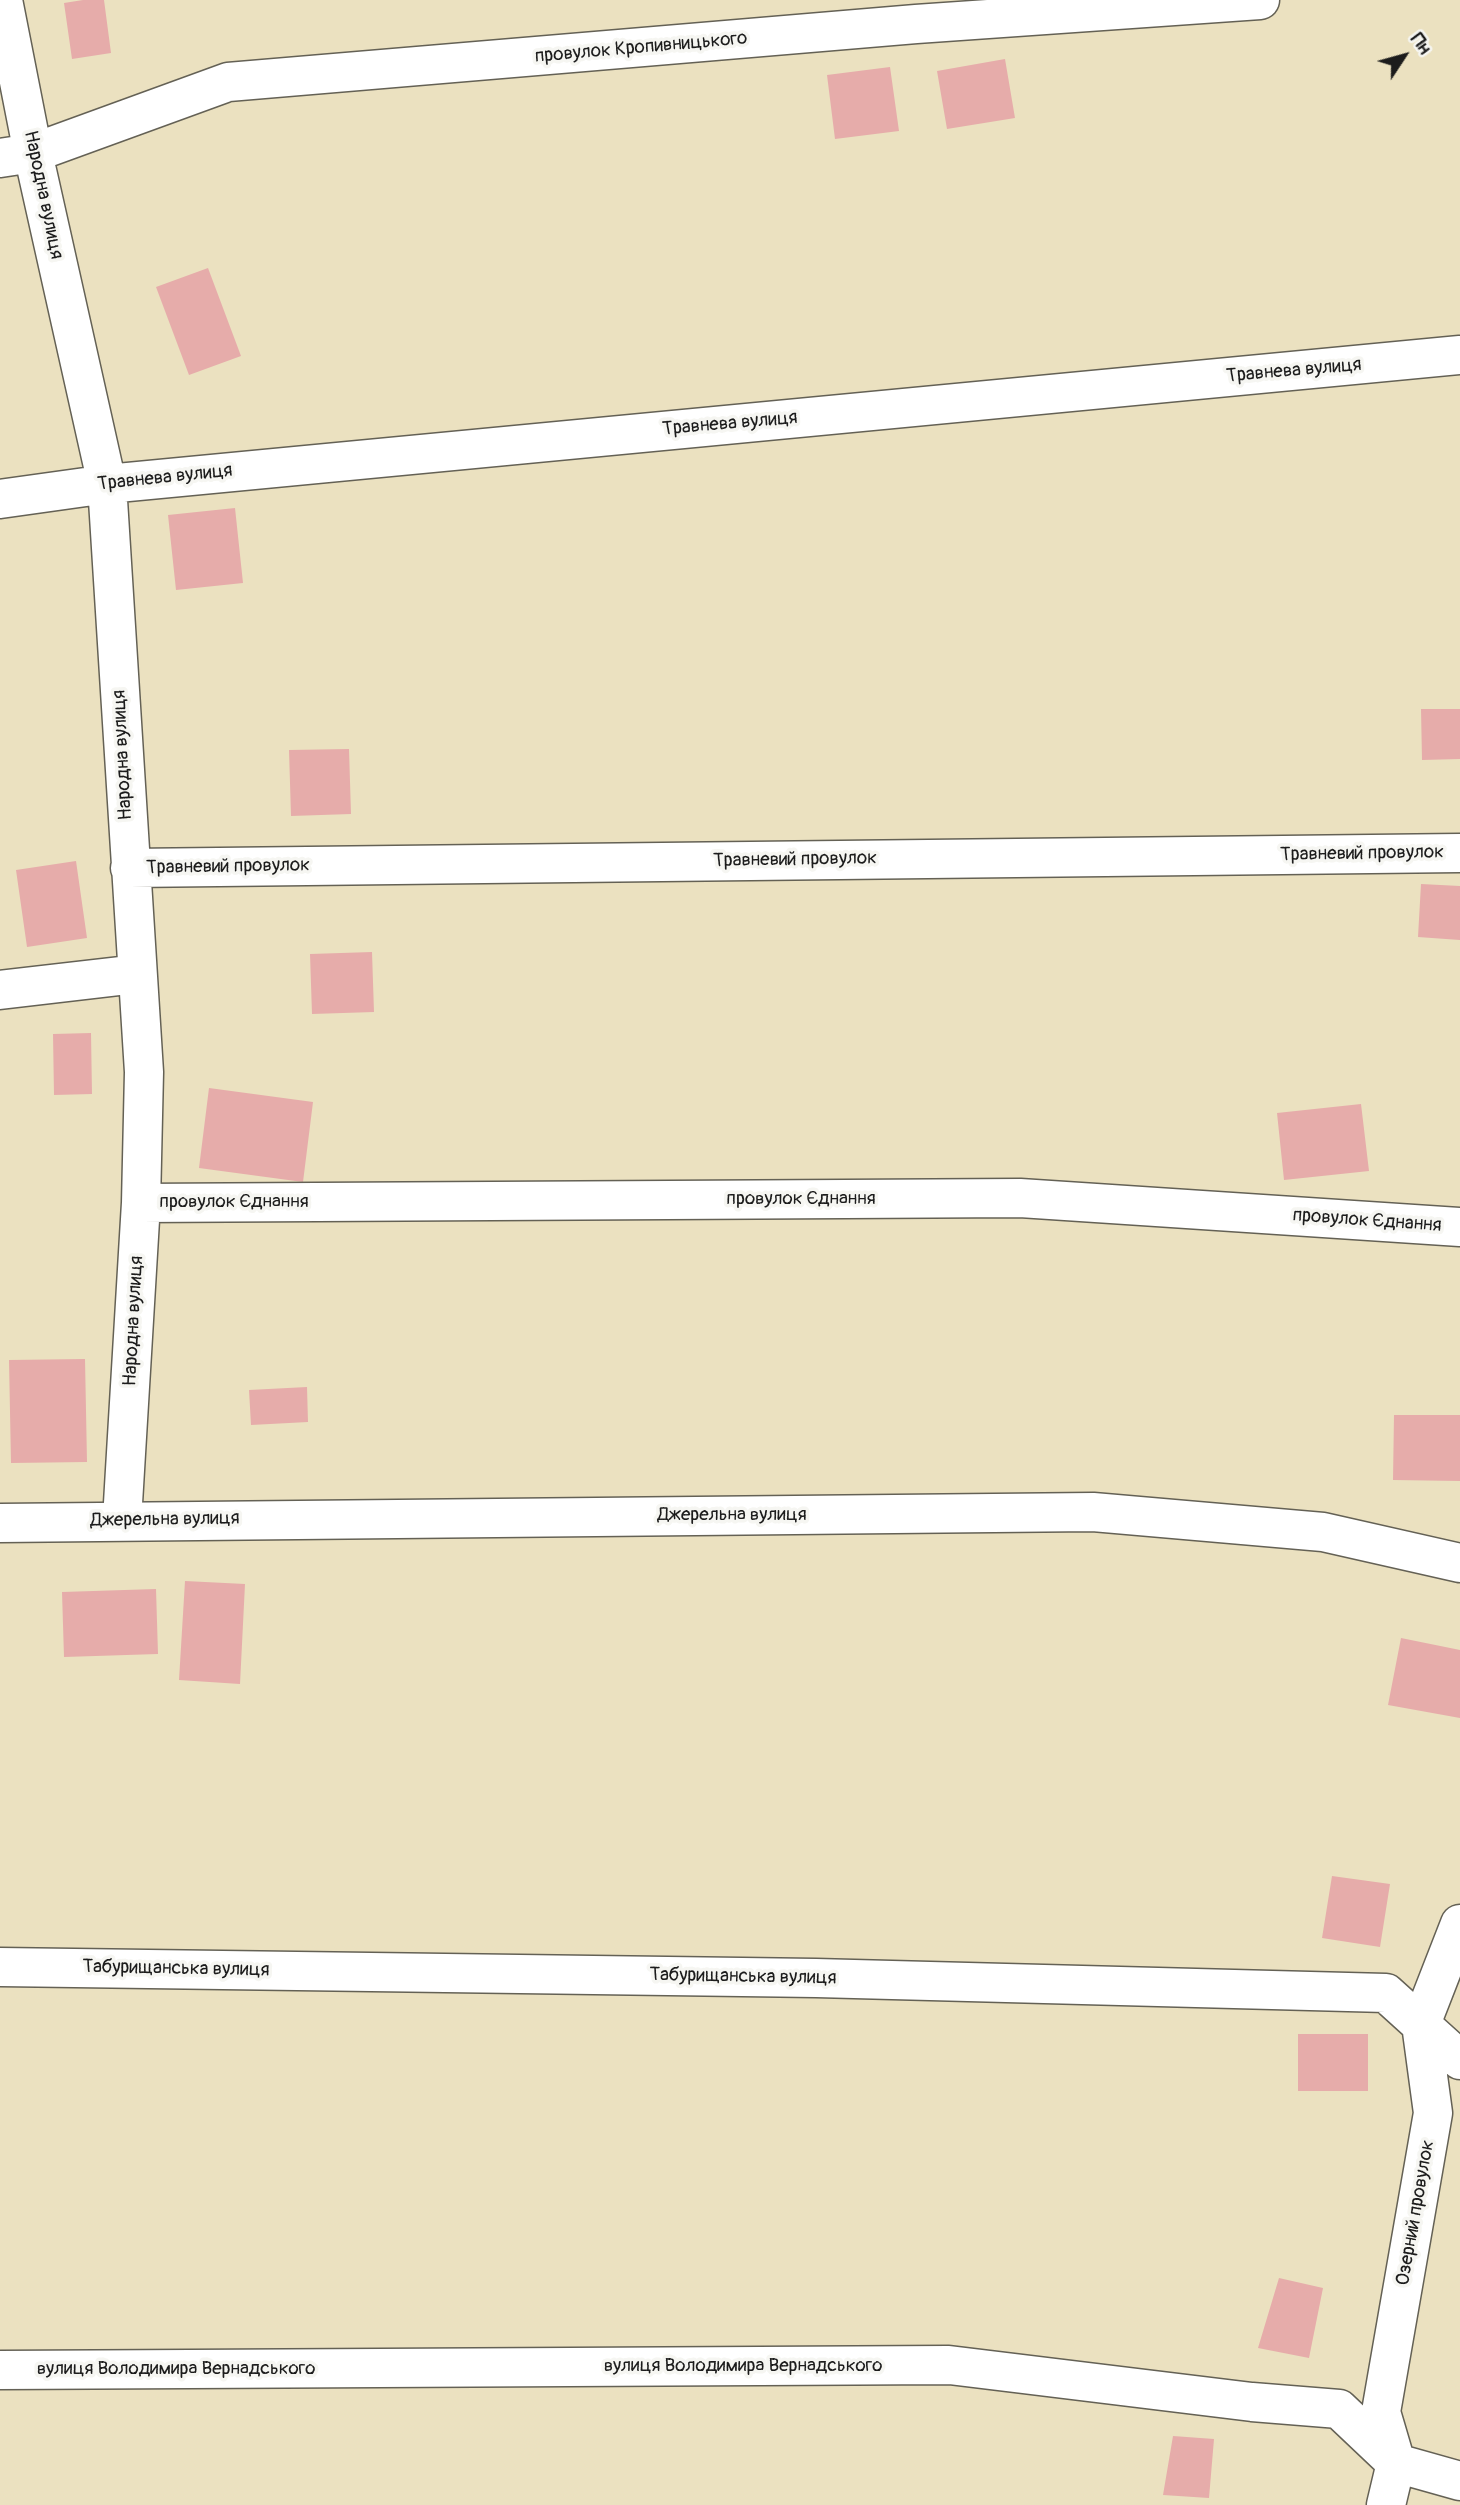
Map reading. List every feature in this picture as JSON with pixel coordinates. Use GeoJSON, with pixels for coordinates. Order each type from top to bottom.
{"type":"FeatureCollection","features":[{"type":"Feature","properties":{"kind":"street","name":"Народна вулиця"},"geometry":{"type":"LineString","coordinates":[[3,0],[16,155],[107,484],[144,1072],[141,1202],[122,1520]]}},
{"type":"Feature","properties":{"kind":"street","name":"провулок Кропивницького"},"geometry":{"type":"LineString","coordinates":[[16,155],[228,82],[916,24],[1260,0]]}},
{"type":"Feature","properties":{"kind":"street","name":"Травнева вулиця"},"geometry":{"type":"LineString","coordinates":[[0,499],[107,484],[1460,355]]}},
{"type":"Feature","properties":{"kind":"street","name":"Травневий провулок"},"geometry":{"type":"LineString","coordinates":[[130,867],[1460,853]]}},
{"type":"Feature","properties":{"kind":"street"},"geometry":{"type":"LineString","coordinates":[[0,990],[137,974]]}},
{"type":"Feature","properties":{"kind":"street","name":"провулок Єднання"},"geometry":{"type":"LineString","coordinates":[[141,1202],[1020,1198],[1460,1227]]}},
{"type":"Feature","properties":{"kind":"street","name":"Джерельна вулиця"},"geometry":{"type":"LineString","coordinates":[[0,1523],[1093,1512],[1323,1532],[1460,1563]]}},
{"type":"Feature","properties":{"kind":"street","name":"Озерний провулок"},"geometry":{"type":"LineString","coordinates":[[1386,2505],[1396,2463],[1381,2412],[1433,2113],[1422,2024],[1460,1924]]}},
{"type":"Feature","properties":{"kind":"street","name":"Табурищанська вулиця"},"geometry":{"type":"LineString","coordinates":[[0,1967],[788,1978],[1386,1993],[1460,2060]]}},
{"type":"Feature","properties":{"kind":"street","name":"вулиця Володимира Вернадського"},"geometry":{"type":"LineString","coordinates":[[0,2370],[949,2365],[1252,2402],[1339,2409],[1396,2463],[1460,2481]]}},
{"type":"Feature","properties":{"kind":"building"},"geometry":{"type":"Polygon","coordinates":[[[104,0],[111,53],[72,59],[64,3],[104,0]]]}},
{"type":"Feature","properties":{"kind":"building"},"geometry":{"type":"Polygon","coordinates":[[[1005,59],[1015,118],[947,129],[937,71],[1005,59]]]}},
{"type":"Feature","properties":{"kind":"building"},"geometry":{"type":"Polygon","coordinates":[[[890,67],[899,131],[835,139],[827,75],[890,67]]]}},
{"type":"Feature","properties":{"kind":"building"},"geometry":{"type":"Polygon","coordinates":[[[208,268],[241,356],[189,375],[156,287],[208,268]]]}},
{"type":"Feature","properties":{"kind":"building"},"geometry":{"type":"Polygon","coordinates":[[[235,508],[243,583],[176,590],[168,515],[235,508]]]}},
{"type":"Feature","properties":{"kind":"building"},"geometry":{"type":"Polygon","coordinates":[[[1421,709],[1460,709],[1460,759],[1422,760],[1421,709]]]}},
{"type":"Feature","properties":{"kind":"building"},"geometry":{"type":"Polygon","coordinates":[[[349,749],[351,814],[291,816],[289,750],[349,749]]]}},
{"type":"Feature","properties":{"kind":"building"},"geometry":{"type":"Polygon","coordinates":[[[76,861],[87,938],[27,947],[16,870],[76,861]]]}},
{"type":"Feature","properties":{"kind":"building"},"geometry":{"type":"Polygon","coordinates":[[[1421,884],[1460,886],[1460,940],[1418,937],[1421,884]]]}},
{"type":"Feature","properties":{"kind":"building"},"geometry":{"type":"Polygon","coordinates":[[[372,952],[374,1012],[312,1014],[310,954],[372,952]]]}},
{"type":"Feature","properties":{"kind":"building"},"geometry":{"type":"Polygon","coordinates":[[[91,1033],[92,1094],[54,1095],[53,1034],[91,1033]]]}},
{"type":"Feature","properties":{"kind":"building"},"geometry":{"type":"Polygon","coordinates":[[[209,1088],[313,1102],[303,1182],[199,1168],[209,1088]]]}},
{"type":"Feature","properties":{"kind":"building"},"geometry":{"type":"Polygon","coordinates":[[[1361,1104],[1369,1171],[1284,1180],[1277,1113],[1361,1104]]]}},
{"type":"Feature","properties":{"kind":"building"},"geometry":{"type":"Polygon","coordinates":[[[85,1359],[87,1462],[11,1463],[9,1360],[85,1359]]]}},
{"type":"Feature","properties":{"kind":"building"},"geometry":{"type":"Polygon","coordinates":[[[307,1387],[308,1422],[251,1425],[249,1390],[307,1387]]]}},
{"type":"Feature","properties":{"kind":"building"},"geometry":{"type":"Polygon","coordinates":[[[1394,1415],[1460,1415],[1460,1481],[1393,1480],[1394,1415]]]}},
{"type":"Feature","properties":{"kind":"building"},"geometry":{"type":"Polygon","coordinates":[[[185,1581],[245,1584],[240,1684],[179,1680],[185,1581]]]}},
{"type":"Feature","properties":{"kind":"building"},"geometry":{"type":"Polygon","coordinates":[[[156,1589],[158,1654],[64,1657],[62,1592],[156,1589]]]}},
{"type":"Feature","properties":{"kind":"building"},"geometry":{"type":"Polygon","coordinates":[[[1401,1638],[1460,1650],[1460,1718],[1388,1705],[1401,1638]]]}},
{"type":"Feature","properties":{"kind":"building"},"geometry":{"type":"Polygon","coordinates":[[[1332,1876],[1390,1884],[1380,1947],[1322,1938],[1332,1876]]]}},
{"type":"Feature","properties":{"kind":"building"},"geometry":{"type":"Polygon","coordinates":[[[1298,2034],[1368,2034],[1368,2091],[1298,2091],[1298,2034]]]}},
{"type":"Feature","properties":{"kind":"building"},"geometry":{"type":"Polygon","coordinates":[[[1279,2278],[1323,2288],[1309,2358],[1258,2348],[1279,2278]]]}},
{"type":"Feature","properties":{"kind":"building"},"geometry":{"type":"Polygon","coordinates":[[[1173,2436],[1214,2439],[1209,2498],[1163,2495],[1173,2436]]]}}]}
